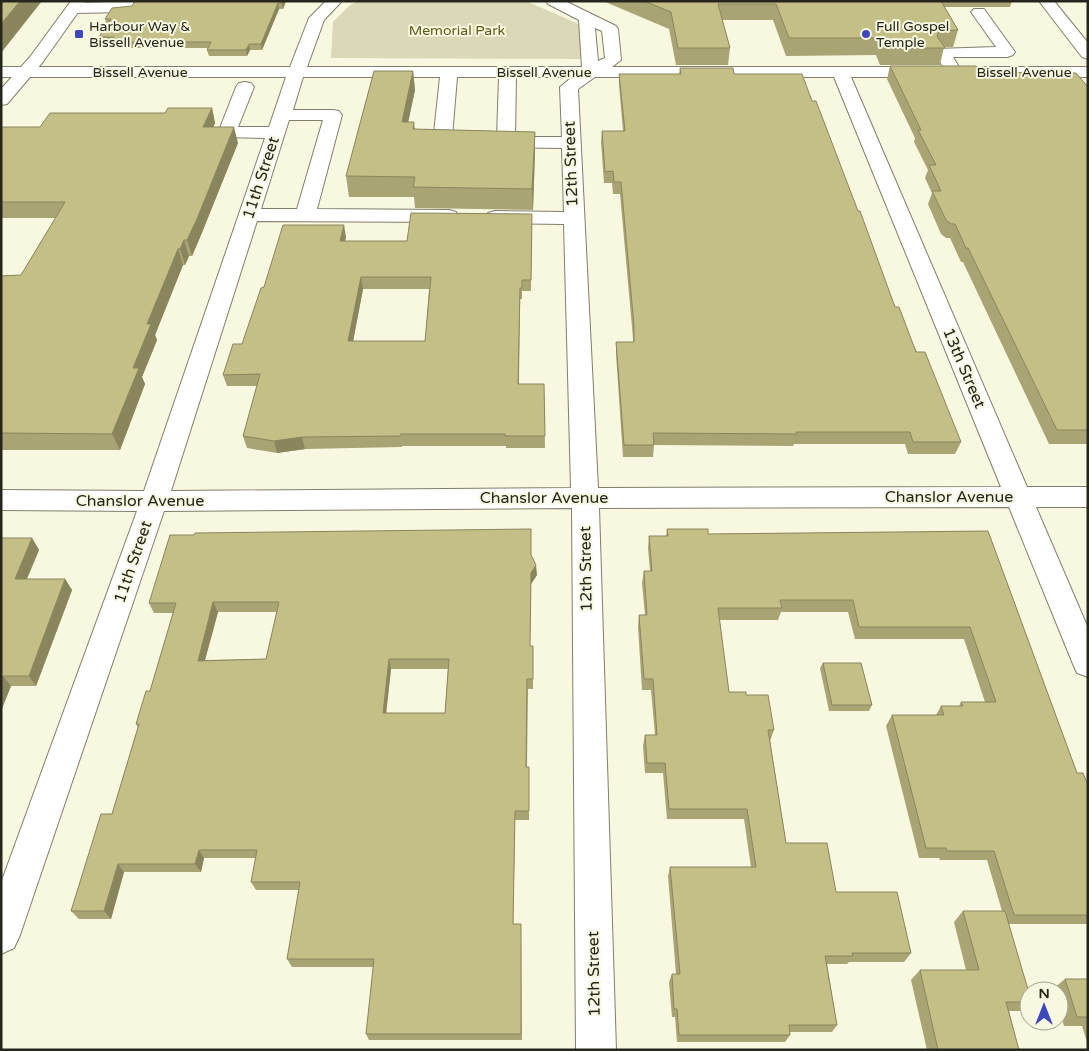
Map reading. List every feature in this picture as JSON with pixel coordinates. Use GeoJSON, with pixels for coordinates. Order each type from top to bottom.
{"type":"FeatureCollection","features":[{"type":"Feature","properties":{"kind":"street"},"geometry":{"type":"LineString","coordinates":[[1,100],[36,60],[76,4],[128,8],[132,1]]}},
{"type":"Feature","properties":{"kind":"street","name":"11th Street"},"geometry":{"type":"LineString","coordinates":[[1,935],[154,501],[296,73],[317,18],[335,1]]}},
{"type":"Feature","properties":{"kind":"street"},"geometry":{"type":"LineString","coordinates":[[553,1],[586,16],[610,30],[613,60],[591,72],[586,16]]}},
{"type":"Feature","properties":{"kind":"street"},"geometry":{"type":"LineString","coordinates":[[1046,1],[1088,54]]}},
{"type":"Feature","properties":{"kind":"street"},"geometry":{"type":"LineString","coordinates":[[954,72],[942,52],[1007,52],[979,12]]}},
{"type":"Feature","properties":{"kind":"street","name":"Bissell Avenue"},"geometry":{"type":"LineString","coordinates":[[1,72],[1088,72]]}},
{"type":"Feature","properties":{"kind":"street"},"geometry":{"type":"LineString","coordinates":[[449,72],[442,142],[570,143]]}},
{"type":"Feature","properties":{"kind":"street"},"geometry":{"type":"LineString","coordinates":[[506,143],[508,72]]}},
{"type":"Feature","properties":{"kind":"street","name":"12th Street"},"geometry":{"type":"LineString","coordinates":[[591,72],[569,87],[585,498],[596,1048]]}},
{"type":"Feature","properties":{"kind":"street","name":"13th Street"},"geometry":{"type":"LineString","coordinates":[[840,72],[1088,664]]}},
{"type":"Feature","properties":{"kind":"street"},"geometry":{"type":"LineString","coordinates":[[245,87],[227,133],[333,115],[305,215]]}},
{"type":"Feature","properties":{"kind":"street"},"geometry":{"type":"LineString","coordinates":[[248,215],[573,218]]}},
{"type":"Feature","properties":{"kind":"street","name":"Chanslor Avenue"},"geometry":{"type":"LineString","coordinates":[[1,500],[1088,497]]}},
{"type":"Feature","properties":{"kind":"green space","name":"Memorial Park"},"geometry":{"type":"Polygon","coordinates":[[[357,1],[526,1],[581,25],[583,59],[331,58],[333,22],[349,6],[357,1]]]}},
{"type":"Feature","properties":{"kind":"building"},"geometry":{"type":"Polygon","coordinates":[[[1,1],[20,1],[1,24],[1,1]]]}},
{"type":"Feature","properties":{"kind":"building"},"geometry":{"type":"Polygon","coordinates":[[[135,1],[283,1],[278,3],[261,44],[249,44],[246,50],[207,50],[211,42],[111,42],[114,37],[99,37],[111,19],[105,19],[112,8],[132,6],[135,1]]]}},
{"type":"Feature","properties":{"kind":"building"},"geometry":{"type":"Polygon","coordinates":[[[644,1],[941,1],[958,30],[939,31],[937,36],[945,48],[885,48],[880,38],[789,38],[776,4],[718,4],[730,48],[678,48],[671,12],[644,1]]]}},
{"type":"Feature","properties":{"kind":"building"},"geometry":{"type":"Polygon","coordinates":[[[890,66],[976,66],[980,72],[1076,73],[1088,87],[1088,430],[1057,430],[968,248],[966,248],[955,224],[951,224],[946,220],[932,191],[941,191],[929,165],[936,165],[918,130],[921,130],[890,66]]]}},
{"type":"Feature","properties":{"kind":"building"},"geometry":{"type":"Polygon","coordinates":[[[680,68],[733,68],[734,74],[802,74],[812,101],[816,101],[858,211],[860,211],[895,307],[899,307],[916,352],[925,352],[961,442],[913,442],[910,432],[796,432],[797,434],[653,433],[654,445],[624,445],[616,342],[634,342],[634,326],[621,182],[614,182],[613,171],[605,172],[602,131],[625,131],[619,74],[681,74],[680,68]]]}},
{"type":"Feature","properties":{"kind":"building"},"geometry":{"type":"Polygon","coordinates":[[[374,71],[413,71],[402,122],[414,122],[413,129],[535,132],[532,189],[413,187],[415,177],[346,176],[374,71]]]}},
{"type":"Feature","properties":{"kind":"building"},"geometry":{"type":"Polygon","coordinates":[[[168,108],[212,108],[203,127],[234,127],[197,219],[187,240],[184,240],[180,249],[178,249],[147,324],[151,324],[133,368],[139,368],[112,434],[1,433],[1,276],[21,275],[65,202],[1,202],[1,127],[40,127],[50,113],[165,113],[168,108]]]}},
{"type":"Feature","properties":{"kind":"building"},"geometry":{"type":"Polygon","coordinates":[[[411,213],[532,214],[531,280],[522,280],[522,288],[520,288],[518,384],[544,384],[545,436],[401,434],[400,436],[302,437],[274,441],[243,436],[260,374],[223,375],[233,344],[242,344],[261,288],[264,287],[283,225],[344,225],[340,241],[407,241],[411,213]],[[361,277],[348,341],[425,341],[431,277],[361,277]]]}},
{"type":"Feature","properties":{"kind":"building"},"geometry":{"type":"Polygon","coordinates":[[[531,529],[531,555],[536,565],[531,573],[530,646],[533,646],[533,679],[527,679],[526,767],[529,767],[529,811],[515,811],[513,924],[521,924],[521,1034],[366,1034],[374,959],[287,959],[300,882],[251,882],[257,850],[199,850],[195,864],[118,864],[104,911],[71,911],[101,814],[112,814],[139,724],[136,724],[146,691],[150,691],[176,603],[149,603],[170,535],[194,535],[195,533],[531,529]],[[213,602],[198,661],[266,659],[279,602],[213,602]],[[389,659],[383,713],[445,713],[449,659],[389,659]]]}},
{"type":"Feature","properties":{"kind":"building"},"geometry":{"type":"Polygon","coordinates":[[[667,529],[708,529],[708,534],[988,531],[1077,773],[1083,773],[1088,785],[1088,915],[1014,915],[994,851],[947,851],[946,848],[926,848],[892,715],[944,715],[941,706],[963,706],[961,702],[996,702],[970,627],[859,627],[853,600],[780,600],[782,608],[718,608],[729,692],[746,692],[746,695],[768,695],[774,730],[768,730],[786,843],[827,843],[836,892],[897,892],[911,953],[852,953],[853,956],[825,956],[837,1025],[789,1025],[790,1035],[679,1035],[677,1009],[674,1009],[672,974],[680,974],[670,867],[756,867],[747,809],[669,809],[665,763],[647,763],[645,735],[657,735],[653,679],[644,679],[639,615],[647,615],[644,571],[652,571],[649,536],[668,536],[667,529]]]}},
{"type":"Feature","properties":{"kind":"building"},"geometry":{"type":"Polygon","coordinates":[[[1,538],[32,538],[15,579],[65,579],[29,676],[3,676],[1,680],[1,538]]]}},
{"type":"Feature","properties":{"kind":"building"},"geometry":{"type":"Polygon","coordinates":[[[823,663],[861,663],[872,705],[832,705],[823,663]]]}},
{"type":"Feature","properties":{"kind":"building"},"geometry":{"type":"Polygon","coordinates":[[[963,911],[1005,911],[1025,981],[1019,981],[1019,1002],[1006,1002],[1019,1050],[938,1050],[920,970],[979,970],[963,911]]]}},
{"type":"Feature","properties":{"kind":"building"},"geometry":{"type":"Polygon","coordinates":[[[1065,979],[1088,979],[1088,1017],[1077,1017],[1069,992],[1069,981],[1066,981],[1065,979]]]}},
{"type":"Feature","properties":{"kind":"place","name":"Harbour Way & Bissell Avenue"},"geometry":{"type":"Point","coordinates":[79,34]}},
{"type":"Feature","properties":{"kind":"place","name":"Full Gospel Temple"},"geometry":{"type":"Point","coordinates":[866,34]}}]}
